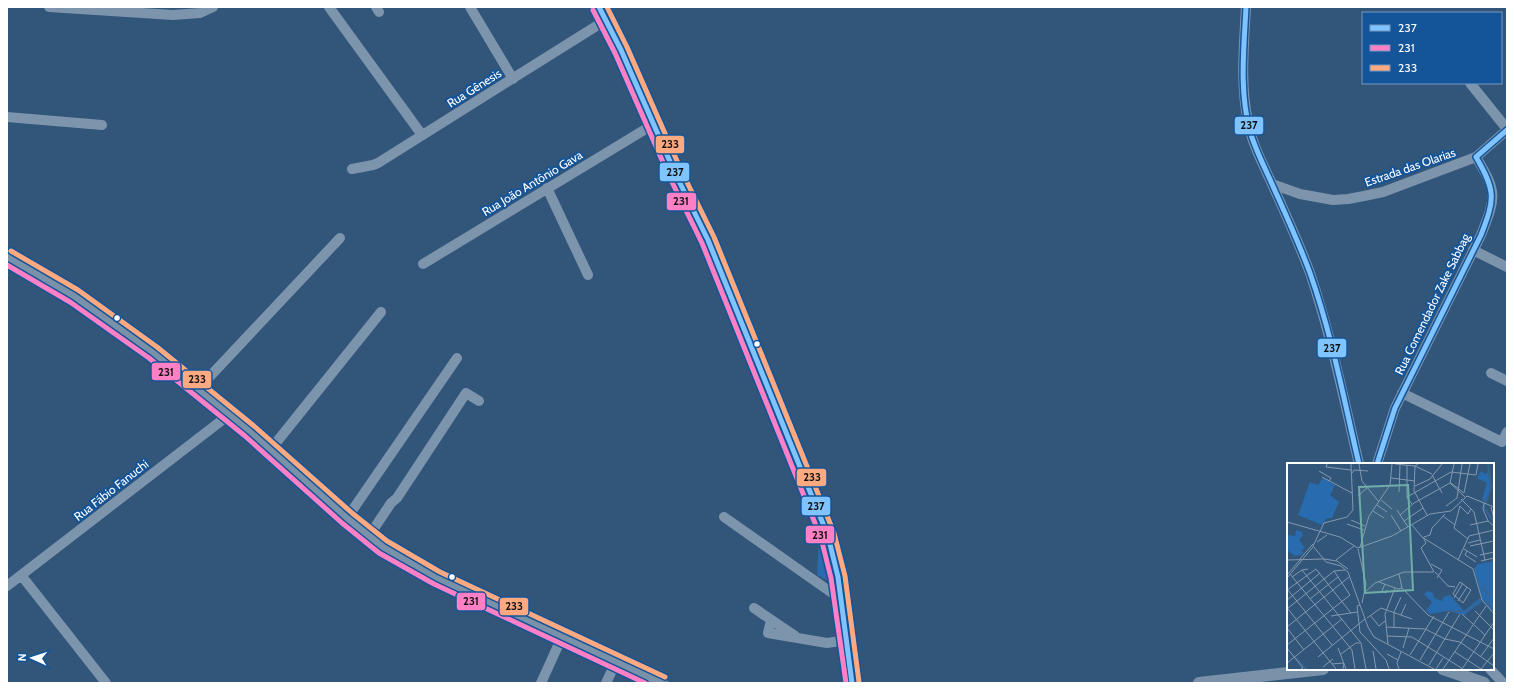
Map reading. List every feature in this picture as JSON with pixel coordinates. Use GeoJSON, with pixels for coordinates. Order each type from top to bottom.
{"type":"FeatureCollection","features":[{"type":"Feature","properties":{"kind":"main road"},"geometry":{"type":"LineString","coordinates":[[599,7],[622,50],[682,188],[708,240],[823,524],[834,556],[842,600],[852,681]]}},
{"type":"Feature","properties":{"kind":"main road"},"geometry":{"type":"LineString","coordinates":[[7,257],[45,278],[100,314],[153,352],[230,414],[369,536],[399,558],[418,569],[662,683]]}},
{"type":"Feature","properties":{"kind":"main road"},"geometry":{"type":"LineString","coordinates":[[1199,683],[1314,670]]}},
{"type":"Feature","properties":{"kind":"main road"},"geometry":{"type":"LineString","coordinates":[[1446,670],[1484,683]]}},
{"type":"Feature","properties":{"kind":"street"},"geometry":{"type":"LineString","coordinates":[[49,7],[200,13],[213,7]]}},
{"type":"Feature","properties":{"kind":"street"},"geometry":{"type":"LineString","coordinates":[[329,7],[422,135]]}},
{"type":"Feature","properties":{"kind":"street"},"geometry":{"type":"LineString","coordinates":[[470,7],[513,79]]}},
{"type":"Feature","properties":{"kind":"street"},"geometry":{"type":"LineString","coordinates":[[1246,7],[1244,65],[1246,107],[1251,134],[1300,246],[1312,280],[1330,341],[1359,463]]}},
{"type":"Feature","properties":{"kind":"street","name":"Rua Gênesis"},"geometry":{"type":"LineString","coordinates":[[352,169],[367,167],[378,163],[606,20]]}},
{"type":"Feature","properties":{"kind":"street"},"geometry":{"type":"LineString","coordinates":[[1471,84],[1507,130],[1476,158]]}},
{"type":"Feature","properties":{"kind":"street"},"geometry":{"type":"LineString","coordinates":[[7,117],[102,125]]}},
{"type":"Feature","properties":{"kind":"street","name":"Rua João Antônio Gava"},"geometry":{"type":"LineString","coordinates":[[423,264],[654,124]]}},
{"type":"Feature","properties":{"kind":"street","name":"Estrada das Olarias"},"geometry":{"type":"LineString","coordinates":[[1272,184],[1300,194],[1315,197],[1333,200],[1348,199],[1383,192],[1476,158]]}},
{"type":"Feature","properties":{"kind":"street","name":"Rua Comendador Zake Sabbag"},"geometry":{"type":"LineString","coordinates":[[1377,463],[1390,421],[1402,393],[1473,250],[1486,221],[1493,200],[1491,182],[1476,158]]}},
{"type":"Feature","properties":{"kind":"street"},"geometry":{"type":"LineString","coordinates":[[547,188],[588,275]]}},
{"type":"Feature","properties":{"kind":"street"},"geometry":{"type":"LineString","coordinates":[[199,388],[340,238]]}},
{"type":"Feature","properties":{"kind":"street"},"geometry":{"type":"LineString","coordinates":[[1473,250],[1507,267]]}},
{"type":"Feature","properties":{"kind":"street"},"geometry":{"type":"LineString","coordinates":[[271,449],[381,312]]}},
{"type":"Feature","properties":{"kind":"street"},"geometry":{"type":"LineString","coordinates":[[348,518],[457,358]]}},
{"type":"Feature","properties":{"kind":"street"},"geometry":{"type":"LineString","coordinates":[[1491,373],[1507,380]]}},
{"type":"Feature","properties":{"kind":"street"},"geometry":{"type":"LineString","coordinates":[[369,536],[391,502],[397,498],[466,393],[479,401]]}},
{"type":"Feature","properties":{"kind":"street"},"geometry":{"type":"LineString","coordinates":[[1402,393],[1502,442],[1507,432]]}},
{"type":"Feature","properties":{"kind":"street","name":"Rua Fábio Fanuchi"},"geometry":{"type":"LineString","coordinates":[[7,586],[230,414]]}},
{"type":"Feature","properties":{"kind":"street"},"geometry":{"type":"LineString","coordinates":[[724,517],[842,600]]}},
{"type":"Feature","properties":{"kind":"street"},"geometry":{"type":"LineString","coordinates":[[21,575],[106,683]]}},
{"type":"Feature","properties":{"kind":"street"},"geometry":{"type":"LineString","coordinates":[[754,608],[771,620],[768,633],[827,643],[847,640]]}},
{"type":"Feature","properties":{"kind":"street"},"geometry":{"type":"LineString","coordinates":[[542,683],[562,637]]}},
{"type":"Feature","properties":{"kind":"street"},"geometry":{"type":"LineString","coordinates":[[606,683],[616,662]]}},
{"type":"Feature","properties":{"kind":"street"},"geometry":{"type":"LineString","coordinates":[[1491,670],[1503,683]]}},
{"type":"Feature","properties":{"kind":"shaded area"},"geometry":{"type":"Polygon","coordinates":[[[819,540],[826,555],[830,582],[817,575],[819,540]]]}},
{"type":"Feature","properties":{"kind":"transit line","name":"237"},"geometry":{"type":"LineString","coordinates":[[599,7],[621,50],[675,173],[708,240],[828,536],[838,577],[852,683]]}},
{"type":"Feature","properties":{"kind":"transit line","name":"233"},"geometry":{"type":"LineString","coordinates":[[607,7],[627,47],[681,170],[714,237],[834,533],[845,576],[859,682]]}},
{"type":"Feature","properties":{"kind":"transit line","name":"237"},"geometry":{"type":"LineString","coordinates":[[1246,7],[1243,85],[1244,101],[1250,131],[1257,151],[1287,217],[1318,296],[1337,368],[1359,463]]}},
{"type":"Feature","properties":{"kind":"transit line","name":"231"},"geometry":{"type":"LineString","coordinates":[[593,10],[615,53],[669,176],[702,243],[821,538],[831,578],[846,683]]}},
{"type":"Feature","properties":{"kind":"transit line","name":"237"},"geometry":{"type":"LineString","coordinates":[[1377,463],[1395,408],[1486,223],[1491,203],[1490,187],[1483,169],[1476,157],[1507,130]]}},
{"type":"Feature","properties":{"kind":"transit line","name":"233"},"geometry":{"type":"LineString","coordinates":[[11,251],[78,290],[157,347],[254,426],[352,513],[387,541],[440,572],[665,677]]}},
{"type":"Feature","properties":{"kind":"transit line","name":"231"},"geometry":{"type":"LineString","coordinates":[[7,265],[70,302],[149,358],[245,436],[342,523],[379,553],[434,584],[645,683]]}}]}
